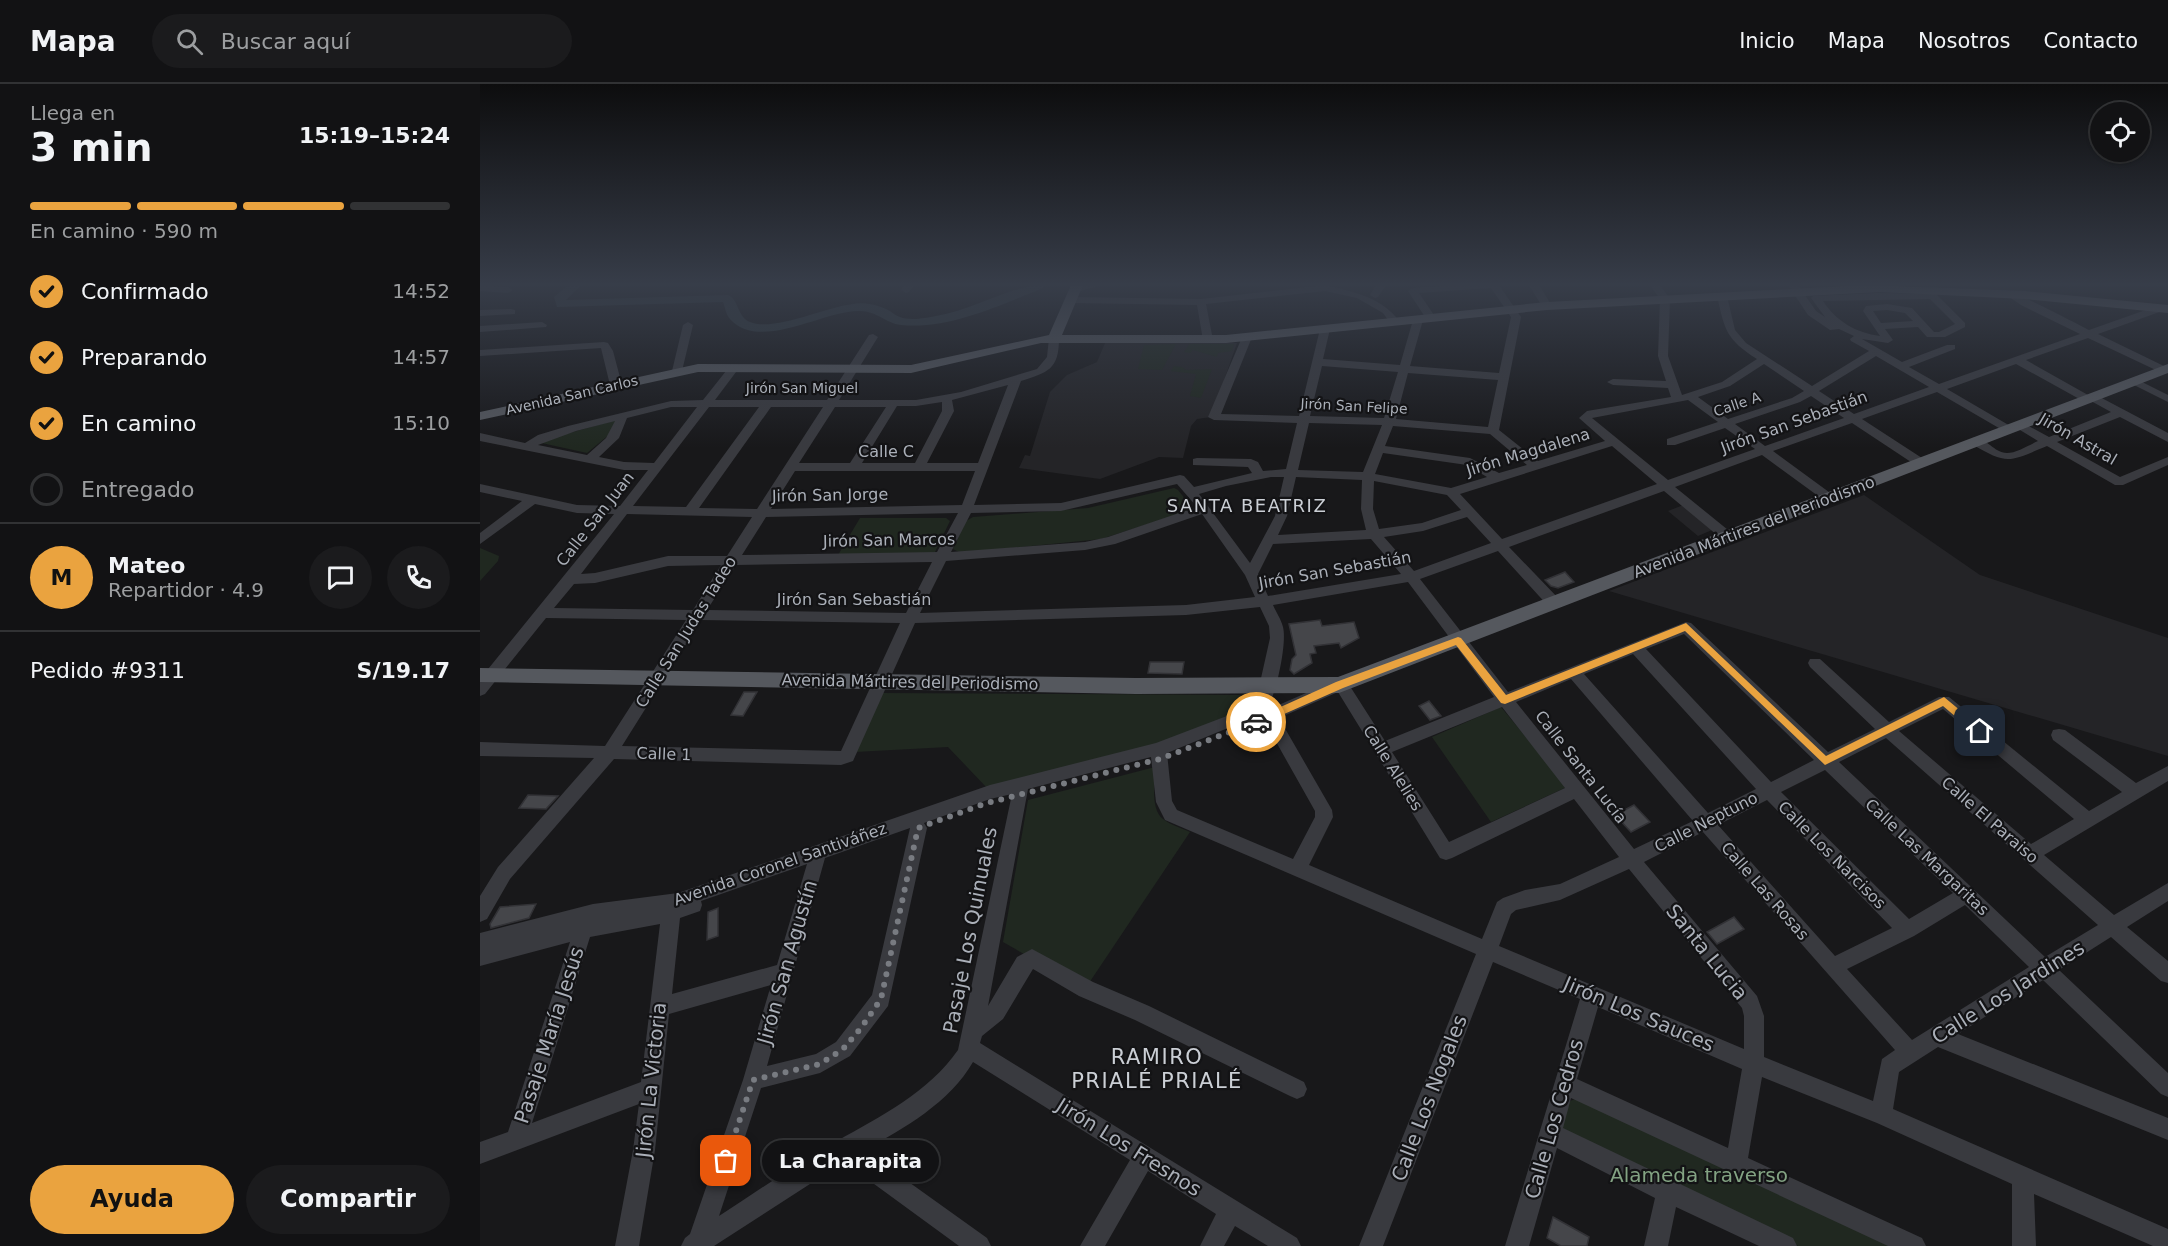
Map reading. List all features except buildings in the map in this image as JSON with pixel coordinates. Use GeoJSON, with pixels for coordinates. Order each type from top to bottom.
{"type":"FeatureCollection","features":[{"type":"Feature","properties":{"kind":"main road","name":"Avenida San Carlos"},"geometry":{"type":"LineString","coordinates":[[480,416],[677,371],[734,368],[922,368],[1026,341],[1043,339]]}},
{"type":"Feature","properties":{"kind":"main road","name":"Avenida San Carlos"},"geometry":{"type":"LineString","coordinates":[[1148,339],[1218,339]]}},
{"type":"Feature","properties":{"kind":"main road","name":"Avenida Mártires del Periodismo"},"geometry":{"type":"LineString","coordinates":[[484,680],[657,678],[881,681],[1266,693],[1340,685],[2166,369]]}},
{"type":"Feature","properties":{"kind":"street"},"geometry":{"type":"LineString","coordinates":[[519,351],[528,339]]}},
{"type":"Feature","properties":{"kind":"street"},"geometry":{"type":"LineString","coordinates":[[677,371],[685,339]]}},
{"type":"Feature","properties":{"kind":"street","name":"Calle San Judas Tadeo"},"geometry":{"type":"LineString","coordinates":[[480,913],[504,873],[610,752],[872,339]]}},
{"type":"Feature","properties":{"kind":"street","name":"Jirón San Miguel"},"geometry":{"type":"LineString","coordinates":[[528,446],[559,432],[666,405],[707,403],[893,404],[946,399],[1041,370],[1050,364],[1054,339]]}},
{"type":"Feature","properties":{"kind":"street","name":"Jirón San Felipe"},"geometry":{"type":"LineString","coordinates":[[1246,339],[1214,417],[1389,422],[1493,430]]}},
{"type":"Feature","properties":{"kind":"street"},"geometry":{"type":"LineString","coordinates":[[1251,574],[1281,516],[1323,339]]}},
{"type":"Feature","properties":{"kind":"street","name":"Calle Santa Lucía"},"geometry":{"type":"LineString","coordinates":[[1409,339],[1404,369],[1389,422],[1368,476],[1367,509],[1374,534],[1411,577],[1631,859]]}},
{"type":"Feature","properties":{"kind":"street"},"geometry":{"type":"LineString","coordinates":[[1512,339],[1493,430],[1537,467]]}},
{"type":"Feature","properties":{"kind":"street"},"geometry":{"type":"LineString","coordinates":[[1664,339],[1664,356],[1673,385],[1684,398],[1726,423],[1829,498]]}},
{"type":"Feature","properties":{"kind":"street"},"geometry":{"type":"LineString","coordinates":[[1737,339],[1742,345],[1921,463]]}},
{"type":"Feature","properties":{"kind":"street","name":"Jirón Astral"},"geometry":{"type":"LineString","coordinates":[[1855,339],[1940,389],[2014,427],[2048,441],[2120,482],[2168,461]]}},
{"type":"Feature","properties":{"kind":"street","name":"Jirón San Sebastián"},"geometry":{"type":"LineString","coordinates":[[542,613],[910,618],[1186,610],[1266,602],[1411,577],[2076,339]]}},
{"type":"Feature","properties":{"kind":"street"},"geometry":{"type":"LineString","coordinates":[[2101,339],[2166,369]]}},
{"type":"Feature","properties":{"kind":"street"},"geometry":{"type":"LineString","coordinates":[[480,353],[544,350],[599,344],[607,348],[616,384]]}},
{"type":"Feature","properties":{"kind":"street"},"geometry":{"type":"LineString","coordinates":[[1901,366],[1951,347]]}},
{"type":"Feature","properties":{"kind":"street","name":"Calle A"},"geometry":{"type":"LineString","coordinates":[[1671,442],[1796,400],[1876,351]]}},
{"type":"Feature","properties":{"kind":"street"},"geometry":{"type":"LineString","coordinates":[[1728,537],[1586,420],[1587,415],[1684,398],[1744,376],[1764,359]]}},
{"type":"Feature","properties":{"kind":"street"},"geometry":{"type":"LineString","coordinates":[[2019,361],[2168,438]]}},
{"type":"Feature","properties":{"kind":"street"},"geometry":{"type":"LineString","coordinates":[[1317,362],[1504,377]]}},
{"type":"Feature","properties":{"kind":"street","name":"Calle San Juan"},"geometry":{"type":"LineString","coordinates":[[484,680],[570,579],[734,368]]}},
{"type":"Feature","properties":{"kind":"street"},"geometry":{"type":"LineString","coordinates":[[881,681],[910,618],[966,510],[1016,379]]}},
{"type":"Feature","properties":{"kind":"street"},"geometry":{"type":"LineString","coordinates":[[2134,381],[2168,399]]}},
{"type":"Feature","properties":{"kind":"street"},"geometry":{"type":"LineString","coordinates":[[1613,382],[1673,385]]}},
{"type":"Feature","properties":{"kind":"street"},"geometry":{"type":"LineString","coordinates":[[919,467],[948,411],[949,406],[946,399]]}},
{"type":"Feature","properties":{"kind":"street"},"geometry":{"type":"LineString","coordinates":[[689,512],[768,403]]}},
{"type":"Feature","properties":{"kind":"street"},"geometry":{"type":"LineString","coordinates":[[854,467],[893,404]]}},
{"type":"Feature","properties":{"kind":"street"},"geometry":{"type":"LineString","coordinates":[[1976,441],[2005,457],[2121,412]]}},
{"type":"Feature","properties":{"kind":"street"},"geometry":{"type":"LineString","coordinates":[[589,459],[613,438],[620,427],[621,416]]}},
{"type":"Feature","properties":{"kind":"street"},"geometry":{"type":"LineString","coordinates":[[480,437],[624,466],[657,467]]}},
{"type":"Feature","properties":{"kind":"street","name":"Jirón Magdalena"},"geometry":{"type":"LineString","coordinates":[[1451,492],[1614,442]]}},
{"type":"Feature","properties":{"kind":"street"},"geometry":{"type":"LineString","coordinates":[[1379,449],[1470,462],[1499,478]]}},
{"type":"Feature","properties":{"kind":"street"},"geometry":{"type":"LineString","coordinates":[[1197,462],[1251,463],[1259,475]]}},
{"type":"Feature","properties":{"kind":"street","name":"Calle C"},"geometry":{"type":"LineString","coordinates":[[791,467],[982,467]]}},
{"type":"Feature","properties":{"kind":"street"},"geometry":{"type":"LineString","coordinates":[[1298,868],[1324,818],[1323,810],[1276,731],[1270,716],[1266,693],[1277,638],[1276,626],[1251,574],[1191,492],[1259,475],[1290,473],[1368,476],[1451,492],[1554,603]]}},
{"type":"Feature","properties":{"kind":"street","name":"Jirón San Jorge"},"geometry":{"type":"LineString","coordinates":[[480,488],[577,509],[762,513],[1061,507],[1180,479],[1191,492]]}},
{"type":"Feature","properties":{"kind":"street"},"geometry":{"type":"LineString","coordinates":[[480,540],[532,500]]}},
{"type":"Feature","properties":{"kind":"street","name":"Jirón San Marcos"},"geometry":{"type":"LineString","coordinates":[[570,579],[595,578],[668,561],[941,557],[1085,546],[1110,541],[1205,509]]}},
{"type":"Feature","properties":{"kind":"street"},"geometry":{"type":"LineString","coordinates":[[1269,540],[1374,534],[1423,527],[1470,512]]}},
{"type":"Feature","properties":{"kind":"street","name":"Calle Las Margaritas"},"geometry":{"type":"LineString","coordinates":[[1635,648],[1686,627],[2168,1087]]}},
{"type":"Feature","properties":{"kind":"street"},"geometry":{"type":"LineString","coordinates":[[1381,749],[1635,648]]}},
{"type":"Feature","properties":{"kind":"street","name":"Calle Los Narcisos"},"geometry":{"type":"LineString","coordinates":[[1635,648],[1768,790],[1907,930]]}},
{"type":"Feature","properties":{"kind":"street","name":"Calle El Paraiso"},"geometry":{"type":"LineString","coordinates":[[1815,663],[1887,730],[2168,974]]}},
{"type":"Feature","properties":{"kind":"street","name":"Calle Las Rosas"},"geometry":{"type":"LineString","coordinates":[[1573,672],[1832,968],[1911,1053]]}},
{"type":"Feature","properties":{"kind":"street","name":"Calle 1"},"geometry":{"type":"LineString","coordinates":[[480,749],[842,758],[847,756],[881,681]]}},
{"type":"Feature","properties":{"kind":"street","name":"Avenida Mártires del Periodismo"},"geometry":{"type":"LineString","coordinates":[[1270,716],[1340,685]]}},
{"type":"Feature","properties":{"kind":"street","name":"Calle Alelies"},"geometry":{"type":"LineString","coordinates":[[1340,685],[1446,852],[1576,790]]}},
{"type":"Feature","properties":{"kind":"street","name":"Avenida Coronel Santiváñez"},"geometry":{"type":"LineString","coordinates":[[1159,754],[1246,716],[1266,693]]}},
{"type":"Feature","properties":{"kind":"street","name":"Calle Neptuno"},"geometry":{"type":"LineString","coordinates":[[1487,950],[1504,908],[1515,899],[1544,897],[1560,893],[1944,701],[2088,820]]}},
{"type":"Feature","properties":{"kind":"street","name":"Avenida Coronel Santiváñez"},"geometry":{"type":"LineString","coordinates":[[480,942],[593,914],[678,901],[816,857],[918,828],[1020,790],[1159,754],[1270,716]]}},
{"type":"Feature","properties":{"kind":"street"},"geometry":{"type":"LineString","coordinates":[[2059,735],[2135,792]]}},
{"type":"Feature","properties":{"kind":"street","name":"Jirón Los Sauces"},"geometry":{"type":"LineString","coordinates":[[1159,754],[1164,802],[1172,815],[1752,1063],[1882,1115],[2168,1242]]}},
{"type":"Feature","properties":{"kind":"street"},"geometry":{"type":"LineString","coordinates":[[2030,854],[2168,772]]}},
{"type":"Feature","properties":{"kind":"street","name":"Avenida Coronel Santiváñez"},"geometry":{"type":"LineString","coordinates":[[480,957],[583,930],[671,913],[990,792],[1020,790]]}},
{"type":"Feature","properties":{"kind":"street","name":"Pasaje Los Quinuales"},"geometry":{"type":"LineString","coordinates":[[971,1039],[1020,790]]}},
{"type":"Feature","properties":{"kind":"street"},"geometry":{"type":"LineString","coordinates":[[753,1080],[820,1064],[843,1049],[881,999],[918,828]]}},
{"type":"Feature","properties":{"kind":"street","name":"Jirón San Agustín"},"geometry":{"type":"LineString","coordinates":[[696,1245],[753,1080],[816,857]]}},
{"type":"Feature","properties":{"kind":"street","name":"Santa Lucia"},"geometry":{"type":"LineString","coordinates":[[1631,859],[1750,1003],[1755,1023],[1752,1063],[1736,1162]]}},
{"type":"Feature","properties":{"kind":"street","name":"Calle Los Jardines"},"geometry":{"type":"LineString","coordinates":[[1882,1115],[1889,1066],[2168,891]]}},
{"type":"Feature","properties":{"kind":"street"},"geometry":{"type":"LineString","coordinates":[[1832,968],[1907,930],[1968,894]]}},
{"type":"Feature","properties":{"kind":"street","name":"Jirón La Victoria"},"geometry":{"type":"LineString","coordinates":[[627,1246],[644,1150],[671,913]]}},
{"type":"Feature","properties":{"kind":"street","name":"Pasaje María Jesús"},"geometry":{"type":"LineString","coordinates":[[516,1140],[583,930]]}},
{"type":"Feature","properties":{"kind":"street","name":"Calle Los Nogales"},"geometry":{"type":"LineString","coordinates":[[1371,1246],[1487,950]]}},
{"type":"Feature","properties":{"kind":"street"},"geometry":{"type":"LineString","coordinates":[[696,1245],[844,1149],[869,1137],[932,1092],[954,1072],[971,1039],[996,1012],[1024,964],[1032,958],[1086,989],[1142,1013],[1297,1089]]}},
{"type":"Feature","properties":{"kind":"street"},"geometry":{"type":"LineString","coordinates":[[659,1007],[784,972]]}},
{"type":"Feature","properties":{"kind":"street","name":"Calle Los Cedros"},"geometry":{"type":"LineString","coordinates":[[1517,1246],[1592,993]]}},
{"type":"Feature","properties":{"kind":"street"},"geometry":{"type":"LineString","coordinates":[[1937,1036],[2168,1129]]}},
{"type":"Feature","properties":{"kind":"street","name":"Jirón Los Fresnos"},"geometry":{"type":"LineString","coordinates":[[971,1039],[1144,1157],[1289,1246]]}},
{"type":"Feature","properties":{"kind":"street"},"geometry":{"type":"LineString","coordinates":[[1564,1084],[1914,1246]]}},
{"type":"Feature","properties":{"kind":"street"},"geometry":{"type":"LineString","coordinates":[[480,1153],[651,1089]]}},
{"type":"Feature","properties":{"kind":"street"},"geometry":{"type":"LineString","coordinates":[[1550,1133],[1668,1192],[1785,1246]]}},
{"type":"Feature","properties":{"kind":"street"},"geometry":{"type":"LineString","coordinates":[[844,1149],[979,1246]]}},
{"type":"Feature","properties":{"kind":"street"},"geometry":{"type":"LineString","coordinates":[[1092,1246],[1144,1157]]}},
{"type":"Feature","properties":{"kind":"street"},"geometry":{"type":"LineString","coordinates":[[2023,1176],[2024,1246]]}},
{"type":"Feature","properties":{"kind":"street"},"geometry":{"type":"LineString","coordinates":[[1656,1246],[1668,1192]]}},
{"type":"Feature","properties":{"kind":"street"},"geometry":{"type":"LineString","coordinates":[[1212,1246],[1231,1210]]}},
{"type":"Feature","properties":{"kind":"shaded area"},"geometry":{"type":"Polygon","coordinates":[[[1105,343],[1237,343],[1211,417],[1197,419],[1191,426],[1183,458],[1159,457],[1100,479],[1019,468],[1025,455],[1030,456],[1050,392],[1067,375],[1097,362],[1105,343]]]}},
{"type":"Feature","properties":{"kind":"shaded area"},"geometry":{"type":"Polygon","coordinates":[[[1864,495],[1980,575],[2168,638],[2168,756],[1609,591],[1864,495]]]}},
{"type":"Feature","properties":{"kind":"shaded area"},"geometry":{"type":"Polygon","coordinates":[[[1686,504],[1712,530],[1698,536],[1668,511],[1686,504]]]}},
{"type":"Feature","properties":{"kind":"green space"},"geometry":{"type":"Polygon","coordinates":[[[1176,344],[1162,370],[1138,369],[1144,345],[1176,344]]]}},
{"type":"Feature","properties":{"kind":"green space"},"geometry":{"type":"Polygon","coordinates":[[[1189,344],[1234,344],[1232,351],[1218,353],[1217,357],[1193,350],[1190,353],[1184,352],[1189,344]]]}},
{"type":"Feature","properties":{"kind":"green space"},"geometry":{"type":"Polygon","coordinates":[[[1174,366],[1186,370],[1212,369],[1201,398],[1190,396],[1196,374],[1171,371],[1174,366]]]}},
{"type":"Feature","properties":{"kind":"green space"},"geometry":{"type":"Polygon","coordinates":[[[616,420],[610,434],[587,453],[537,442],[616,420]]]}},
{"type":"Feature","properties":{"kind":"green space"},"geometry":{"type":"Polygon","coordinates":[[[1174,488],[1190,505],[1189,511],[1101,539],[961,553],[953,549],[966,521],[973,517],[1088,508],[1174,488]]]}},
{"type":"Feature","properties":{"kind":"green space"},"geometry":{"type":"Polygon","coordinates":[[[860,518],[946,518],[950,521],[935,552],[927,555],[838,555],[860,518]]]}},
{"type":"Feature","properties":{"kind":"green space"},"geometry":{"type":"Polygon","coordinates":[[[480,548],[499,556],[498,561],[480,581],[480,548]]]}},
{"type":"Feature","properties":{"kind":"green space"},"geometry":{"type":"Polygon","coordinates":[[[881,693],[1240,695],[1249,703],[1246,712],[1167,742],[988,789],[948,747],[855,752],[881,693]]]}},
{"type":"Feature","properties":{"kind":"green space"},"geometry":{"type":"Polygon","coordinates":[[[1501,707],[1567,787],[1491,822],[1432,737],[1501,707]]]}},
{"type":"Feature","properties":{"kind":"green space"},"geometry":{"type":"Polygon","coordinates":[[[1155,767],[1154,795],[1159,815],[1169,823],[1190,832],[1085,989],[1003,942],[1028,800],[1155,767]]]}},
{"type":"Feature","properties":{"kind":"green space","name":"Alameda traverso"},"geometry":{"type":"Polygon","coordinates":[[[1581,1097],[1901,1246],[1798,1246],[1658,1181],[1560,1127],[1567,1102],[1581,1097]]]}},
{"type":"Feature","properties":{"kind":"way so far"},"geometry":{"type":"LineString","coordinates":[[726,1161],[753,1080],[820,1064],[843,1049],[881,999],[918,828],[987,803],[1160,759],[1256,722]]}},
{"type":"Feature","properties":{"kind":"place","name":"La Charapita"},"geometry":{"type":"Point","coordinates":[726,1161]}},
{"type":"Feature","properties":{"kind":"district","name":"SANTA BEATRIZ"},"geometry":{"type":"Point","coordinates":[1247,505]}},
{"type":"Feature","properties":{"kind":"district","name":"RAMIRO PRIALÉ PRIALÉ"},"geometry":{"type":"Point","coordinates":[1157,1069]}},
{"type":"Feature","properties":{"kind":"route"},"geometry":{"type":"LineString","coordinates":[[1256,722],[1340,685],[1458,640],[1505,700],[1686,627],[1825,761],[1944,701],[1980,731]]}}]}
